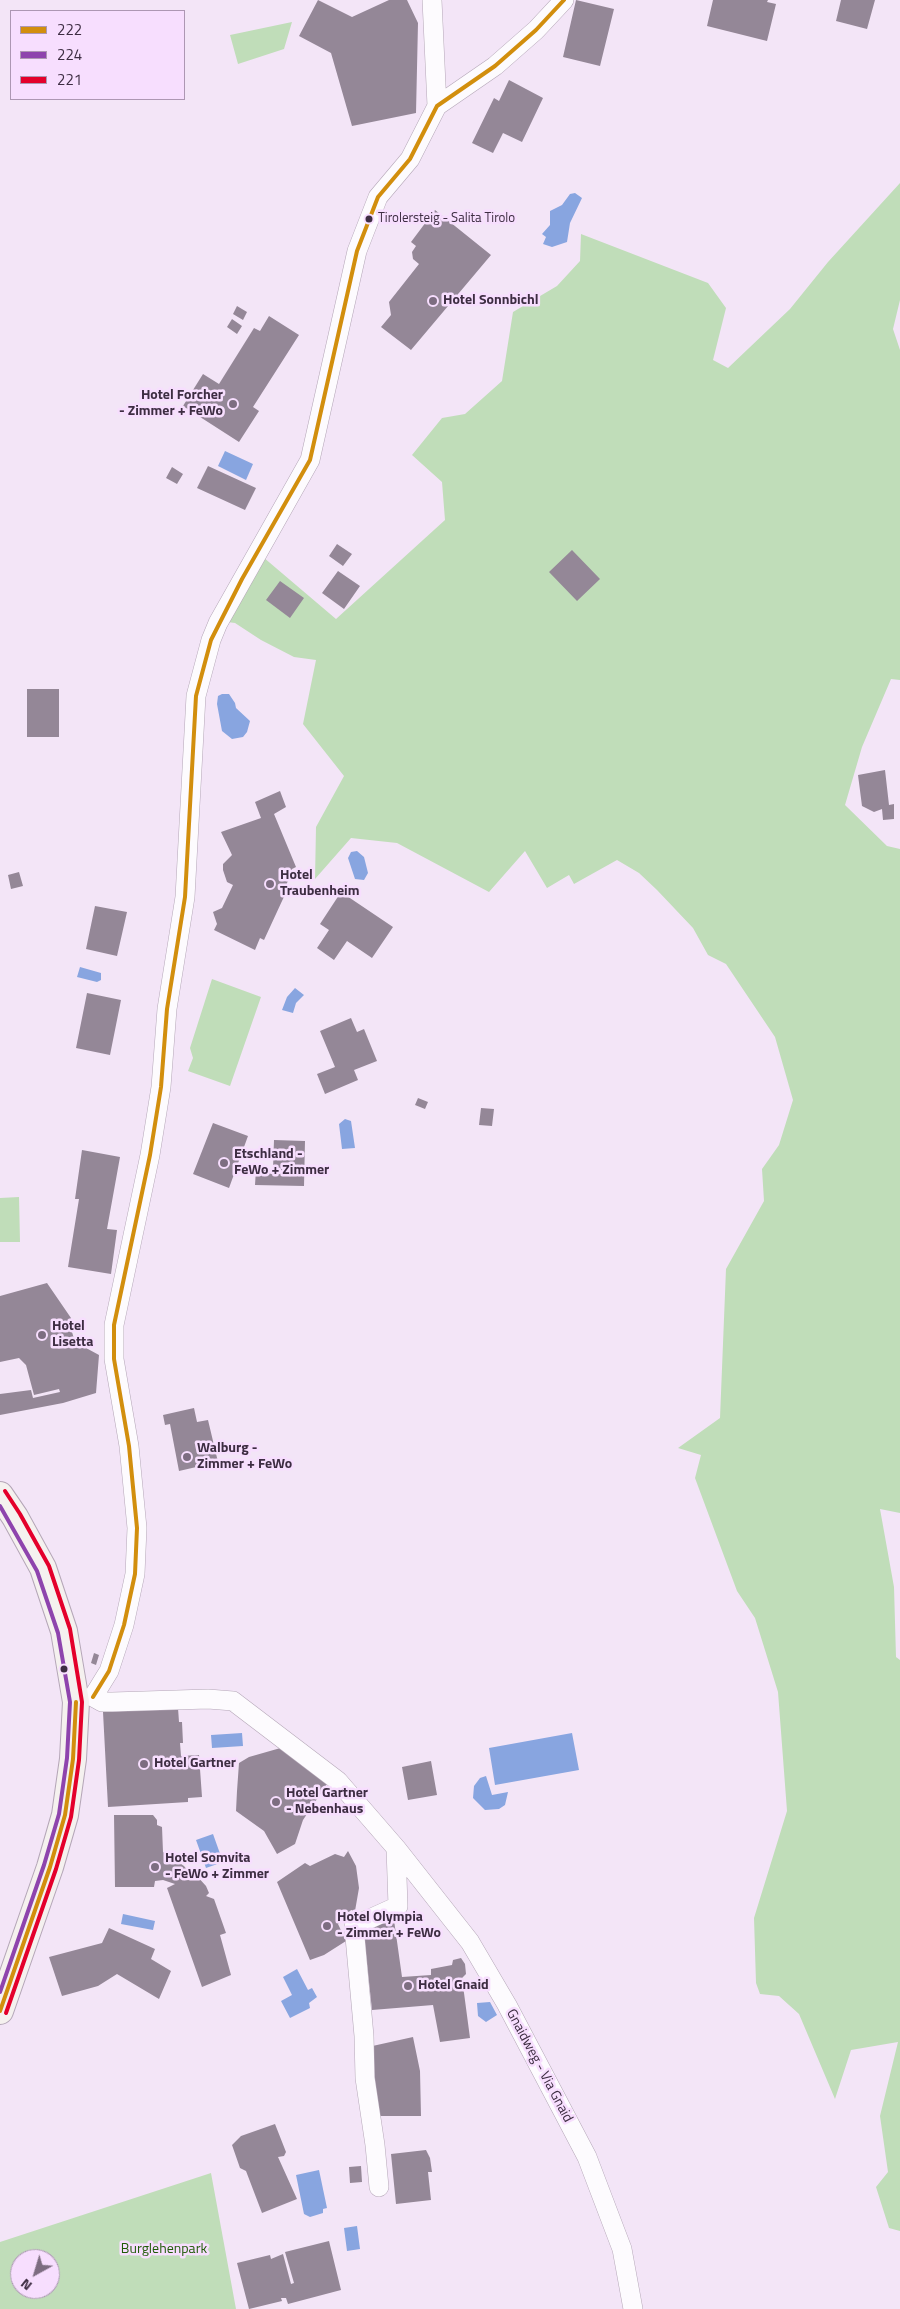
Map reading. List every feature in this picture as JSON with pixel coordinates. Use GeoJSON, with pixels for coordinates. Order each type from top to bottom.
{"type":"FeatureCollection","features":[{"type":"Feature","properties":{"kind":"street"},"geometry":{"type":"LineString","coordinates":[[432,0],[437,106]]}},
{"type":"Feature","properties":{"kind":"street"},"geometry":{"type":"LineString","coordinates":[[85,1699],[104,1683],[124,1626],[135,1574],[136,1528],[129,1446],[114,1360],[114,1325],[150,1155],[161,1087],[167,1009],[185,897],[196,696],[211,640],[218,623],[310,460],[357,251],[378,197],[410,159],[437,106],[495,66],[536,30],[564,0]]}},
{"type":"Feature","properties":{"kind":"street"},"geometry":{"type":"LineString","coordinates":[[0,1495],[15,1516],[42,1568],[85,1699],[73,1758],[65,1815],[50,1866],[0,2011]]}},
{"type":"Feature","properties":{"kind":"street","name":"Gnaidweg - Via Gnaid"},"geometry":{"type":"LineString","coordinates":[[85,1699],[102,1702],[208,1699],[234,1701],[338,1781],[396,1848],[470,1942],[507,2005],[578,2140],[622,2249],[634,2309]]}},
{"type":"Feature","properties":{"kind":"street"},"geometry":{"type":"LineString","coordinates":[[379,2187],[375,2145],[364,2078],[364,2036],[354,1926],[398,1906],[396,1848]]}},
{"type":"Feature","properties":{"kind":"green space"},"geometry":{"type":"Polygon","coordinates":[[[292,22],[284,49],[238,64],[230,35],[292,22]]]}},
{"type":"Feature","properties":{"kind":"green space"},"geometry":{"type":"Polygon","coordinates":[[[900,183],[900,300],[893,329],[900,350],[900,680],[891,679],[862,747],[845,805],[887,846],[900,849],[900,1513],[880,1509],[894,1587],[896,1657],[900,1660],[900,2231],[889,2228],[876,2187],[888,2172],[880,2116],[898,2042],[851,2050],[835,2099],[799,2014],[779,1996],[760,1994],[756,1983],[754,1918],[787,1811],[778,1692],[755,1618],[737,1591],[695,1478],[701,1455],[678,1448],[720,1418],[726,1269],[764,1201],[762,1169],[779,1145],[793,1100],[775,1037],[726,964],[708,955],[693,928],[657,890],[639,873],[617,860],[574,884],[569,875],[547,888],[525,851],[489,892],[397,843],[351,838],[315,879],[316,827],[344,776],[303,724],[316,660],[294,657],[261,640],[235,623],[227,622],[263,557],[336,619],[445,520],[442,482],[412,455],[442,418],[465,414],[502,381],[513,312],[557,286],[580,261],[581,234],[708,283],[726,308],[713,360],[728,368],[790,309],[828,262],[900,183]]]}},
{"type":"Feature","properties":{"kind":"green space"},"geometry":{"type":"Polygon","coordinates":[[[212,979],[261,997],[230,1086],[188,1071],[193,1058],[190,1048],[212,979]]]}},
{"type":"Feature","properties":{"kind":"green space"},"geometry":{"type":"Polygon","coordinates":[[[19,1197],[20,1242],[0,1242],[0,1198],[19,1197]]]}},
{"type":"Feature","properties":{"kind":"green space","name":"Burglehenpark"},"geometry":{"type":"Polygon","coordinates":[[[211,2173],[236,2309],[0,2309],[0,2242],[211,2173]]]}},
{"type":"Feature","properties":{"kind":"water"},"geometry":{"type":"Polygon","coordinates":[[[575,193],[582,198],[570,223],[567,242],[552,247],[543,244],[546,237],[542,234],[550,225],[550,211],[562,205],[570,194],[575,193]]]}},
{"type":"Feature","properties":{"kind":"water"},"geometry":{"type":"Polygon","coordinates":[[[225,451],[253,464],[246,480],[218,466],[225,451]]]}},
{"type":"Feature","properties":{"kind":"water"},"geometry":{"type":"Polygon","coordinates":[[[229,694],[236,708],[250,721],[247,732],[243,737],[232,739],[222,731],[217,704],[218,696],[229,694]]]}},
{"type":"Feature","properties":{"kind":"water"},"geometry":{"type":"Polygon","coordinates":[[[357,851],[364,857],[368,873],[364,880],[355,879],[348,858],[351,852],[357,851]]]}},
{"type":"Feature","properties":{"kind":"water"},"geometry":{"type":"Polygon","coordinates":[[[80,967],[101,973],[101,980],[97,982],[77,977],[80,967]]]}},
{"type":"Feature","properties":{"kind":"water"},"geometry":{"type":"Polygon","coordinates":[[[295,988],[304,995],[296,1003],[293,1013],[282,1010],[287,997],[295,988]]]}},
{"type":"Feature","properties":{"kind":"water"},"geometry":{"type":"Polygon","coordinates":[[[345,1119],[351,1121],[355,1148],[342,1149],[339,1124],[345,1119]]]}},
{"type":"Feature","properties":{"kind":"water"},"geometry":{"type":"Polygon","coordinates":[[[242,1733],[243,1746],[212,1748],[211,1735],[242,1733]]]}},
{"type":"Feature","properties":{"kind":"water"},"geometry":{"type":"Polygon","coordinates":[[[572,1733],[579,1770],[495,1785],[489,1748],[572,1733]]]}},
{"type":"Feature","properties":{"kind":"water"},"geometry":{"type":"Polygon","coordinates":[[[486,1776],[492,1795],[508,1792],[505,1805],[499,1809],[485,1810],[473,1798],[474,1786],[480,1778],[486,1776]]]}},
{"type":"Feature","properties":{"kind":"water"},"geometry":{"type":"Polygon","coordinates":[[[213,1834],[223,1862],[206,1868],[196,1840],[213,1834]]]}},
{"type":"Feature","properties":{"kind":"water"},"geometry":{"type":"Polygon","coordinates":[[[123,1914],[155,1921],[153,1930],[121,1924],[123,1914]]]}},
{"type":"Feature","properties":{"kind":"water"},"geometry":{"type":"Polygon","coordinates":[[[297,1969],[308,1990],[312,1988],[317,1997],[309,2003],[310,2008],[290,2018],[281,2001],[292,1995],[283,1977],[297,1969]]]}},
{"type":"Feature","properties":{"kind":"water"},"geometry":{"type":"Polygon","coordinates":[[[490,2002],[497,2015],[486,2022],[478,2016],[477,2003],[490,2002]]]}},
{"type":"Feature","properties":{"kind":"water"},"geometry":{"type":"Polygon","coordinates":[[[319,2170],[327,2208],[323,2209],[323,2213],[310,2217],[304,2214],[296,2175],[319,2170]]]}},
{"type":"Feature","properties":{"kind":"water"},"geometry":{"type":"Polygon","coordinates":[[[357,2226],[360,2249],[347,2251],[344,2228],[357,2226]]]}},
{"type":"Feature","properties":{"kind":"building"},"geometry":{"type":"Polygon","coordinates":[[[318,0],[352,17],[389,0],[407,0],[418,23],[416,113],[352,126],[331,53],[299,36],[318,0]]]}},
{"type":"Feature","properties":{"kind":"building"},"geometry":{"type":"Polygon","coordinates":[[[576,0],[614,9],[600,66],[563,57],[576,0]]]}},
{"type":"Feature","properties":{"kind":"building"},"geometry":{"type":"Polygon","coordinates":[[[713,0],[768,0],[767,2],[776,4],[767,41],[707,26],[713,0]]]}},
{"type":"Feature","properties":{"kind":"building"},"geometry":{"type":"Polygon","coordinates":[[[841,0],[875,0],[867,29],[836,21],[841,0]]]}},
{"type":"Feature","properties":{"kind":"building"},"geometry":{"type":"Polygon","coordinates":[[[509,80],[543,98],[522,142],[503,133],[493,153],[472,143],[494,98],[499,101],[509,80]]]}},
{"type":"Feature","properties":{"kind":"building"},"geometry":{"type":"Polygon","coordinates":[[[435,210],[491,255],[411,350],[381,327],[391,315],[389,302],[419,264],[413,259],[412,252],[416,246],[411,242],[435,210]]]}},
{"type":"Feature","properties":{"kind":"building"},"geometry":{"type":"Polygon","coordinates":[[[237,306],[247,312],[243,320],[233,314],[237,306]]]}},
{"type":"Feature","properties":{"kind":"building"},"geometry":{"type":"Polygon","coordinates":[[[269,316],[299,335],[253,407],[259,411],[239,442],[183,406],[203,374],[219,384],[254,328],[260,331],[269,316]]]}},
{"type":"Feature","properties":{"kind":"building"},"geometry":{"type":"Polygon","coordinates":[[[232,319],[242,326],[237,334],[227,327],[232,319]]]}},
{"type":"Feature","properties":{"kind":"building"},"geometry":{"type":"Polygon","coordinates":[[[208,466],[256,488],[245,510],[197,488],[208,466]]]}},
{"type":"Feature","properties":{"kind":"building"},"geometry":{"type":"Polygon","coordinates":[[[172,467],[183,474],[177,484],[166,478],[172,467]]]}},
{"type":"Feature","properties":{"kind":"building"},"geometry":{"type":"Polygon","coordinates":[[[337,544],[352,554],[343,566],[329,556],[337,544]]]}},
{"type":"Feature","properties":{"kind":"building"},"geometry":{"type":"Polygon","coordinates":[[[572,550],[600,579],[577,601],[549,572],[572,550]]]}},
{"type":"Feature","properties":{"kind":"building"},"geometry":{"type":"Polygon","coordinates":[[[338,571],[360,586],[344,609],[322,593],[338,571]]]}},
{"type":"Feature","properties":{"kind":"building"},"geometry":{"type":"Polygon","coordinates":[[[280,581],[304,598],[290,618],[266,600],[280,581]]]}},
{"type":"Feature","properties":{"kind":"building"},"geometry":{"type":"Polygon","coordinates":[[[27,689],[59,689],[59,737],[27,737],[27,689]]]}},
{"type":"Feature","properties":{"kind":"building"},"geometry":{"type":"Polygon","coordinates":[[[885,770],[889,805],[894,804],[894,819],[883,820],[882,809],[874,812],[862,806],[858,775],[885,770]]]}},
{"type":"Feature","properties":{"kind":"building"},"geometry":{"type":"Polygon","coordinates":[[[280,791],[286,807],[274,814],[296,867],[292,869],[286,886],[288,888],[264,940],[260,938],[255,950],[214,930],[217,924],[213,912],[222,908],[233,885],[227,882],[223,870],[223,864],[232,855],[221,832],[261,818],[255,802],[280,791]]]}},
{"type":"Feature","properties":{"kind":"building"},"geometry":{"type":"Polygon","coordinates":[[[19,872],[23,886],[11,889],[8,875],[19,872]]]}},
{"type":"Feature","properties":{"kind":"building"},"geometry":{"type":"Polygon","coordinates":[[[341,892],[393,927],[372,958],[347,941],[334,960],[317,948],[329,930],[320,924],[341,892]]]}},
{"type":"Feature","properties":{"kind":"building"},"geometry":{"type":"Polygon","coordinates":[[[95,906],[127,912],[117,956],[86,949],[95,906]]]}},
{"type":"Feature","properties":{"kind":"building"},"geometry":{"type":"Polygon","coordinates":[[[87,993],[121,1000],[110,1055],[76,1048],[87,993]]]}},
{"type":"Feature","properties":{"kind":"building"},"geometry":{"type":"Polygon","coordinates":[[[351,1018],[357,1032],[364,1029],[377,1061],[354,1070],[358,1080],[325,1094],[317,1074],[335,1067],[320,1031],[351,1018]]]}},
{"type":"Feature","properties":{"kind":"building"},"geometry":{"type":"Polygon","coordinates":[[[418,1098],[428,1102],[425,1109],[415,1105],[418,1098]]]}},
{"type":"Feature","properties":{"kind":"building"},"geometry":{"type":"Polygon","coordinates":[[[481,1108],[494,1109],[492,1126],[479,1125],[481,1108]]]}},
{"type":"Feature","properties":{"kind":"building"},"geometry":{"type":"Polygon","coordinates":[[[213,1123],[248,1136],[229,1188],[193,1174],[213,1123]]]}},
{"type":"Feature","properties":{"kind":"building"},"geometry":{"type":"Polygon","coordinates":[[[274,1140],[305,1141],[304,1186],[255,1185],[256,1169],[273,1169],[274,1140]]]}},
{"type":"Feature","properties":{"kind":"building"},"geometry":{"type":"Polygon","coordinates":[[[82,1150],[120,1157],[107,1229],[117,1230],[111,1274],[68,1267],[79,1199],[75,1199],[82,1150]]]}},
{"type":"Feature","properties":{"kind":"building"},"geometry":{"type":"Polygon","coordinates":[[[47,1283],[71,1318],[69,1322],[75,1342],[99,1355],[96,1393],[63,1403],[0,1415],[0,1394],[31,1390],[33,1398],[60,1392],[59,1389],[34,1395],[26,1365],[19,1358],[0,1362],[0,1296],[47,1283]]]}},
{"type":"Feature","properties":{"kind":"building"},"geometry":{"type":"Polygon","coordinates":[[[194,1408],[197,1422],[208,1420],[218,1462],[179,1471],[170,1424],[165,1425],[163,1415],[194,1408]]]}},
{"type":"Feature","properties":{"kind":"building"},"geometry":{"type":"Polygon","coordinates":[[[94,1653],[99,1655],[96,1665],[91,1663],[94,1653]]]}},
{"type":"Feature","properties":{"kind":"building"},"geometry":{"type":"Polygon","coordinates":[[[178,1708],[179,1722],[182,1722],[183,1743],[180,1743],[181,1756],[199,1755],[202,1797],[188,1798],[188,1802],[108,1807],[103,1712],[178,1708]]]}},
{"type":"Feature","properties":{"kind":"building","name":"Hotel Gartner - Nebenhaus"},"geometry":{"type":"Polygon","coordinates":[[[284,1747],[327,1784],[303,1820],[295,1844],[277,1854],[264,1831],[236,1811],[237,1791],[239,1763],[249,1757],[284,1747]]]}},
{"type":"Feature","properties":{"kind":"building"},"geometry":{"type":"Polygon","coordinates":[[[431,1761],[437,1795],[408,1800],[402,1767],[431,1761]]]}},
{"type":"Feature","properties":{"kind":"building"},"geometry":{"type":"Polygon","coordinates":[[[114,1815],[153,1815],[157,1820],[157,1825],[162,1827],[163,1852],[184,1866],[192,1876],[196,1875],[206,1886],[209,1893],[206,1896],[214,1899],[226,1933],[220,1935],[231,1975],[202,1987],[167,1888],[175,1884],[163,1880],[155,1881],[154,1887],[115,1887],[114,1815]]]}},
{"type":"Feature","properties":{"kind":"building"},"geometry":{"type":"Polygon","coordinates":[[[348,1851],[356,1866],[359,1888],[355,1911],[351,1910],[338,1924],[346,1941],[324,1955],[310,1960],[277,1882],[305,1863],[310,1866],[335,1854],[344,1857],[348,1851]]]}},
{"type":"Feature","properties":{"kind":"building"},"geometry":{"type":"Polygon","coordinates":[[[394,1920],[402,1977],[431,1975],[431,1969],[452,1965],[453,1960],[461,1958],[465,1964],[466,1974],[462,1978],[470,2038],[440,2042],[433,2005],[372,2010],[363,1927],[394,1920]]]}},
{"type":"Feature","properties":{"kind":"building"},"geometry":{"type":"Polygon","coordinates":[[[109,1928],[155,1949],[151,1959],[171,1971],[159,1999],[117,1974],[98,1986],[62,1996],[49,1957],[102,1943],[109,1928]]]}},
{"type":"Feature","properties":{"kind":"building"},"geometry":{"type":"Polygon","coordinates":[[[413,2037],[420,2071],[421,2116],[376,2116],[375,2080],[368,2047],[413,2037]]]}},
{"type":"Feature","properties":{"kind":"building"},"geometry":{"type":"Polygon","coordinates":[[[275,2124],[286,2152],[284,2156],[278,2157],[297,2199],[262,2213],[246,2171],[240,2168],[232,2145],[241,2136],[275,2124]]]}},
{"type":"Feature","properties":{"kind":"building"},"geometry":{"type":"Polygon","coordinates":[[[426,2150],[430,2158],[432,2172],[428,2172],[431,2200],[396,2204],[391,2154],[426,2150]]]}},
{"type":"Feature","properties":{"kind":"building"},"geometry":{"type":"Polygon","coordinates":[[[361,2166],[362,2182],[350,2183],[349,2167],[361,2166]]]}},
{"type":"Feature","properties":{"kind":"building"},"geometry":{"type":"Polygon","coordinates":[[[329,2241],[341,2290],[288,2304],[286,2298],[281,2298],[282,2301],[249,2309],[237,2263],[270,2255],[271,2259],[283,2254],[291,2284],[294,2283],[285,2252],[329,2241]]]}},
{"type":"Feature","properties":{"kind":"transit line","name":"222"},"geometry":{"type":"LineString","coordinates":[[93,1697],[109,1671],[124,1625],[135,1574],[137,1528],[129,1446],[114,1359],[114,1325],[150,1155],[161,1087],[167,1009],[185,897],[196,696],[211,640],[242,579],[310,460],[357,251],[378,197],[410,159],[437,106],[495,66],[536,30],[564,0]]}},
{"type":"Feature","properties":{"kind":"transit line","name":"221"},"geometry":{"type":"LineString","coordinates":[[5,1491],[49,1566],[70,1629],[82,1702],[79,1760],[71,1817],[56,1869],[6,2013]]}},
{"type":"Feature","properties":{"kind":"transit line","name":"224"},"geometry":{"type":"LineString","coordinates":[[0,1506],[37,1571],[58,1633],[70,1702],[67,1758],[59,1814],[44,1865],[0,1992]]}},
{"type":"Feature","properties":{"kind":"transit line","name":"222"},"geometry":{"type":"LineString","coordinates":[[0,2011],[50,1867],[65,1815],[73,1759],[76,1702]]}},
{"type":"Feature","properties":{"kind":"place","name":"Tirolersteig - Salita Tirolo"},"geometry":{"type":"Point","coordinates":[369,219]}},
{"type":"Feature","properties":{"kind":"place","name":"Hotel Sonnbichl"},"geometry":{"type":"Point","coordinates":[433,301]}},
{"type":"Feature","properties":{"kind":"place","name":"Hotel Forcher - Zimmer + FeWo"},"geometry":{"type":"Point","coordinates":[233,404]}},
{"type":"Feature","properties":{"kind":"place","name":"Hotel Traubenheim"},"geometry":{"type":"Point","coordinates":[270,884]}},
{"type":"Feature","properties":{"kind":"place","name":"Etschland - FeWo + Zimmer"},"geometry":{"type":"Point","coordinates":[224,1163]}},
{"type":"Feature","properties":{"kind":"place","name":"Hotel Lisetta"},"geometry":{"type":"Point","coordinates":[42,1335]}},
{"type":"Feature","properties":{"kind":"place","name":"Walburg - Zimmer + FeWo"},"geometry":{"type":"Point","coordinates":[187,1457]}},
{"type":"Feature","properties":{"kind":"place","name":"Hotel Gartner"},"geometry":{"type":"Point","coordinates":[144,1764]}},
{"type":"Feature","properties":{"kind":"place","name":"Hotel Gartner - Nebenhaus"},"geometry":{"type":"Point","coordinates":[276,1802]}},
{"type":"Feature","properties":{"kind":"place","name":"Hotel Somvita - FeWo + Zimmer"},"geometry":{"type":"Point","coordinates":[155,1867]}},
{"type":"Feature","properties":{"kind":"place","name":"Hotel Olympia - Zimmer + FeWo"},"geometry":{"type":"Point","coordinates":[327,1926]}},
{"type":"Feature","properties":{"kind":"place","name":"Hotel Gnaid"},"geometry":{"type":"Point","coordinates":[408,1986]}}]}
